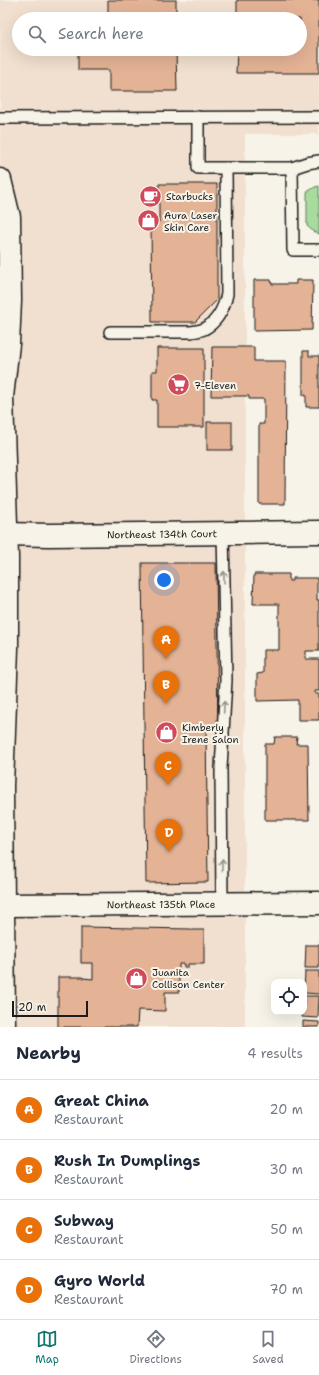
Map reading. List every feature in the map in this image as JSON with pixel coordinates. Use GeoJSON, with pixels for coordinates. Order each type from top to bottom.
{"type":"FeatureCollection","features":[{"type":"Feature","properties":{"kind":"main road"},"geometry":{"type":"LineString","coordinates":[[0,180],[9,217],[10,301],[4,345],[2,397],[3,500],[6,534],[7,648],[2,786],[4,1027]]}},
{"type":"Feature","properties":{"kind":"main road","name":"Northeast 134th Court"},"geometry":{"type":"LineString","coordinates":[[6,534],[319,532]]}},
{"type":"Feature","properties":{"kind":"main road","name":"Northeast 135th Place"},"geometry":{"type":"LineString","coordinates":[[3,905],[319,903]]}},
{"type":"Feature","properties":{"kind":"lane"},"geometry":{"type":"LineString","coordinates":[[198,117],[198,168],[292,168],[319,161]]}},
{"type":"Feature","properties":{"kind":"lane"},"geometry":{"type":"LineString","coordinates":[[0,118],[319,117]]}},
{"type":"Feature","properties":{"kind":"lane"},"geometry":{"type":"LineString","coordinates":[[110,332],[192,332],[204,329],[223,309],[227,294],[226,168]]}},
{"type":"Feature","properties":{"kind":"lane"},"geometry":{"type":"LineString","coordinates":[[292,168],[293,250],[319,250]]}},
{"type":"Feature","properties":{"kind":"lane"},"geometry":{"type":"LineString","coordinates":[[222,904],[221,768],[226,680],[223,533]]}},
{"type":"Feature","properties":{"kind":"shaded area"},"geometry":{"type":"Polygon","coordinates":[[[0,0],[319,0],[319,134],[245,134],[245,1027],[0,1027],[0,0]]]}},
{"type":"Feature","properties":{"kind":"green space"},"geometry":{"type":"Polygon","coordinates":[[[319,186],[319,234],[307,226],[307,192],[319,186]]]}},
{"type":"Feature","properties":{"kind":"building"},"geometry":{"type":"Polygon","coordinates":[[[108,0],[176,0],[176,12],[108,12],[108,0]]]}},
{"type":"Feature","properties":{"kind":"building"},"geometry":{"type":"Polygon","coordinates":[[[237,0],[319,0],[319,73],[236,73],[237,56],[307,56],[307,12],[237,12],[237,0]]]}},
{"type":"Feature","properties":{"kind":"building"},"geometry":{"type":"Polygon","coordinates":[[[78,56],[176,56],[177,91],[109,91],[109,70],[78,70],[78,56]]]}},
{"type":"Feature","properties":{"kind":"building"},"geometry":{"type":"Polygon","coordinates":[[[159,184],[217,184],[217,300],[195,322],[152,322],[151,222],[159,222],[159,184]]]}},
{"type":"Feature","properties":{"kind":"building"},"geometry":{"type":"Polygon","coordinates":[[[254,280],[271,280],[272,284],[296,284],[296,280],[313,280],[312,330],[254,331],[254,280]]]}},
{"type":"Feature","properties":{"kind":"building"},"geometry":{"type":"Polygon","coordinates":[[[212,347],[254,347],[254,361],[286,361],[285,504],[259,504],[259,424],[264,424],[264,399],[249,399],[249,396],[211,396],[212,347]]]}},
{"type":"Feature","properties":{"kind":"building","name":"7-Eleven"},"geometry":{"type":"Polygon","coordinates":[[[157,348],[204,348],[204,427],[157,427],[157,400],[152,400],[152,371],[157,371],[157,348]]]}},
{"type":"Feature","properties":{"kind":"building"},"geometry":{"type":"Polygon","coordinates":[[[303,351],[309,351],[309,356],[319,356],[319,407],[306,407],[306,395],[303,395],[303,351]]]}},
{"type":"Feature","properties":{"kind":"building"},"geometry":{"type":"Polygon","coordinates":[[[207,422],[232,422],[232,450],[207,450],[207,422]]]}},
{"type":"Feature","properties":{"kind":"building"},"geometry":{"type":"Polygon","coordinates":[[[142,563],[216,563],[218,729],[206,729],[208,882],[146,883],[142,563]]]}},
{"type":"Feature","properties":{"kind":"building"},"geometry":{"type":"Polygon","coordinates":[[[254,574],[289,574],[289,581],[292,581],[292,578],[317,578],[317,600],[319,600],[319,651],[306,651],[306,659],[319,659],[319,691],[315,691],[315,694],[319,694],[319,720],[298,720],[298,700],[257,701],[257,674],[263,673],[263,650],[279,650],[279,604],[253,604],[254,574]]]}},
{"type":"Feature","properties":{"kind":"building"},"geometry":{"type":"Polygon","coordinates":[[[275,737],[297,737],[296,744],[308,744],[309,820],[265,820],[265,744],[274,744],[275,737]]]}},
{"type":"Feature","properties":{"kind":"building","name":"Juanita Collison Center"},"geometry":{"type":"Polygon","coordinates":[[[81,927],[204,930],[204,964],[188,964],[188,967],[184,967],[184,964],[179,964],[179,992],[165,992],[165,1011],[138,1010],[137,1027],[58,1027],[58,977],[83,977],[93,979],[93,963],[81,963],[81,927]]]}},
{"type":"Feature","properties":{"kind":"building"},"geometry":{"type":"Polygon","coordinates":[[[306,945],[319,945],[319,968],[305,968],[306,945]]]}},
{"type":"Feature","properties":{"kind":"building"},"geometry":{"type":"Polygon","coordinates":[[[305,971],[319,971],[319,994],[307,993],[307,979],[305,979],[305,971]]]}},
{"type":"Feature","properties":{"kind":"building"},"geometry":{"type":"Polygon","coordinates":[[[307,996],[319,996],[318,1018],[302,1017],[302,1015],[307,1015],[307,996]]]}},
{"type":"Feature","properties":{"kind":"building"},"geometry":{"type":"Polygon","coordinates":[[[303,1021],[319,1022],[319,1027],[303,1027],[303,1021]]]}},
{"type":"Feature","properties":{"kind":"place","name":"Starbucks"},"geometry":{"type":"Point","coordinates":[150,196]}},
{"type":"Feature","properties":{"kind":"place","name":"Aura Laser Skin Care"},"geometry":{"type":"Point","coordinates":[149,221]}},
{"type":"Feature","properties":{"kind":"place","name":"7-Eleven"},"geometry":{"type":"Point","coordinates":[178,385]}},
{"type":"Feature","properties":{"kind":"place","name":"Great China"},"geometry":{"type":"Point","coordinates":[166,659]}},
{"type":"Feature","properties":{"kind":"place","name":"Rush In Dumplings"},"geometry":{"type":"Point","coordinates":[166,704]}},
{"type":"Feature","properties":{"kind":"place","name":"Kimberly Irene Salon"},"geometry":{"type":"Point","coordinates":[167,733]}},
{"type":"Feature","properties":{"kind":"place","name":"Subway"},"geometry":{"type":"Point","coordinates":[168,785]}},
{"type":"Feature","properties":{"kind":"place","name":"Gyro World"},"geometry":{"type":"Point","coordinates":[169,852]}},
{"type":"Feature","properties":{"kind":"place","name":"Juanita Collison Center"},"geometry":{"type":"Point","coordinates":[136,978]}}]}
